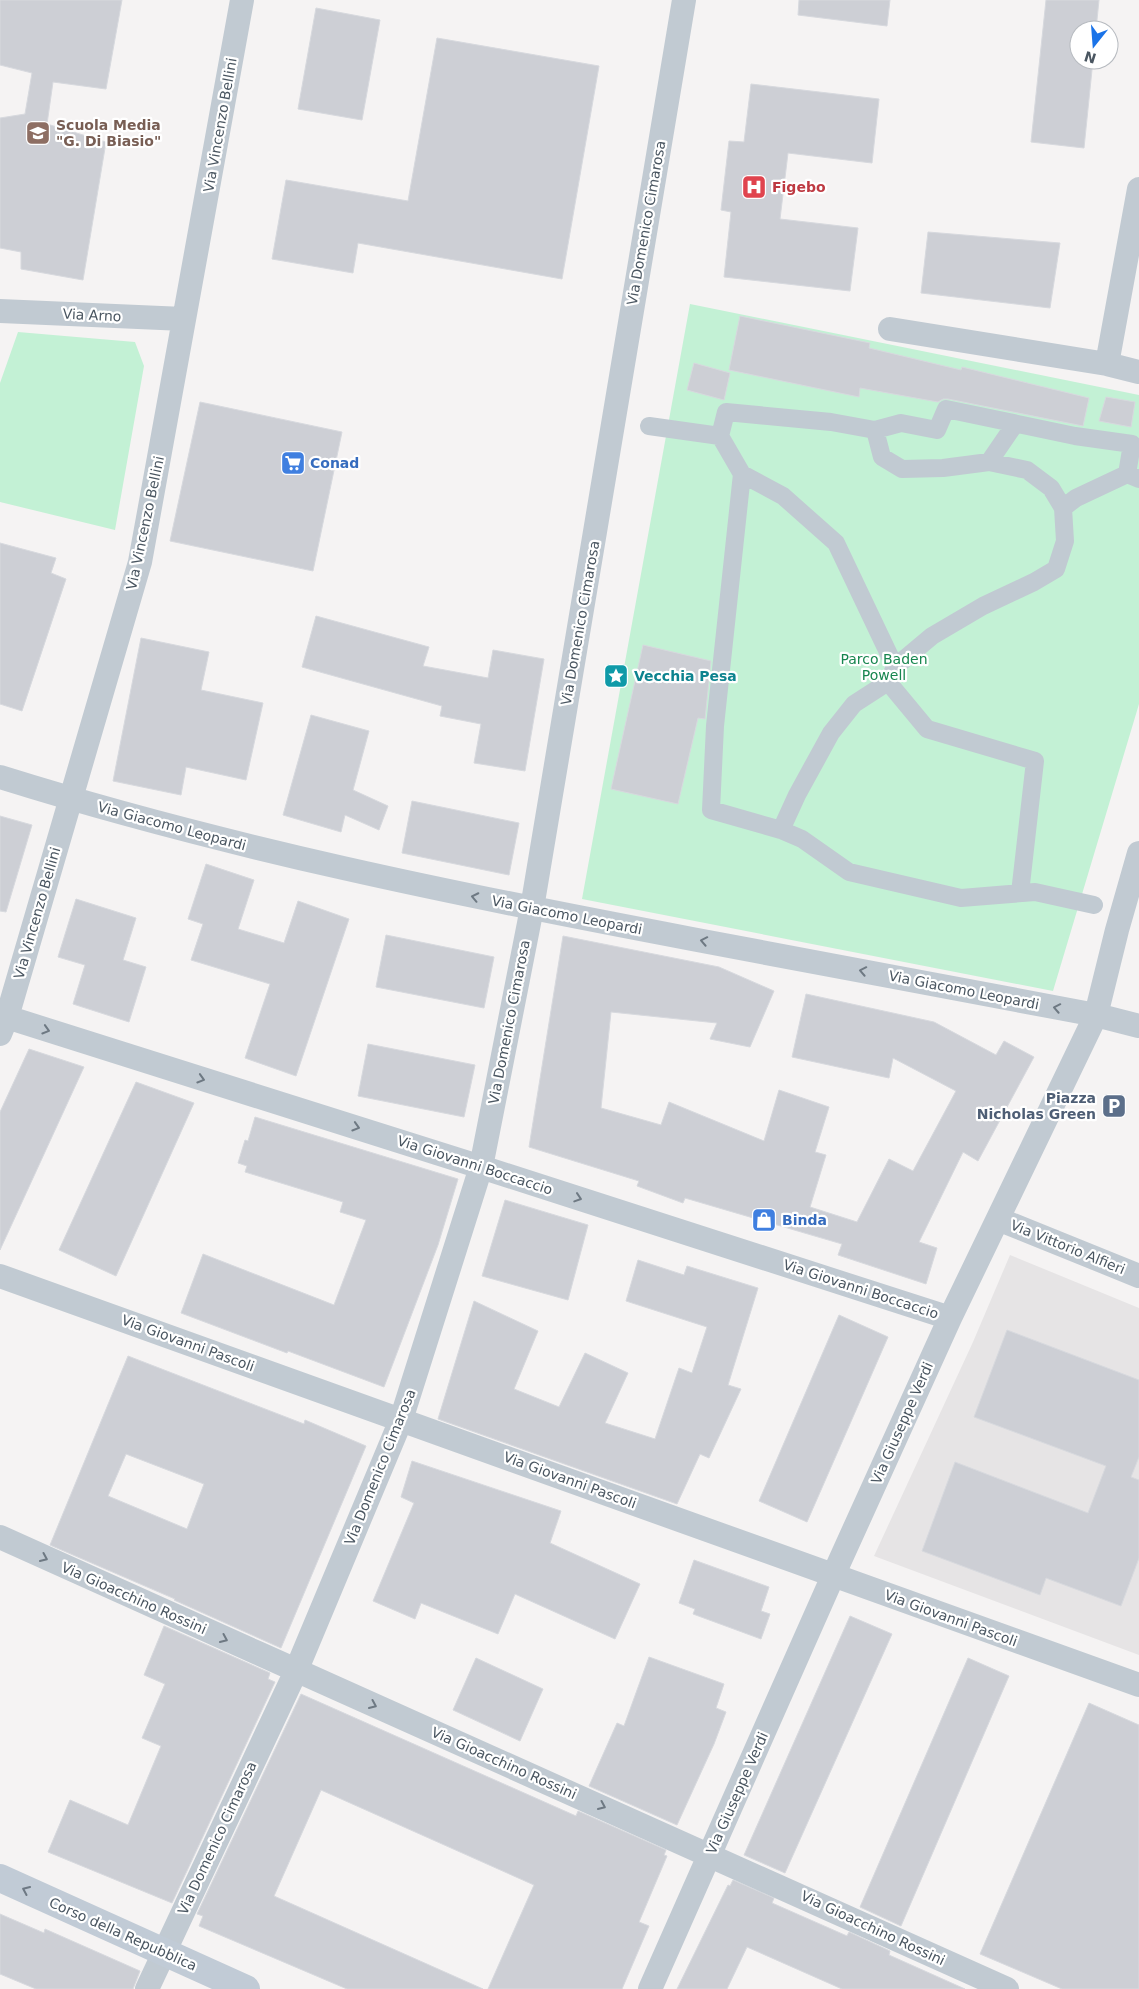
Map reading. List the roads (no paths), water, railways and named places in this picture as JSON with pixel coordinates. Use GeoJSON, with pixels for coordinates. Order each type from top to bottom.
{"type":"FeatureCollection","features":[{"type":"Feature","properties":{"kind":"main road","name":"Corso della Repubblica"},"geometry":{"type":"LineString","coordinates":[[0,1878],[246,1989]]}},
{"type":"Feature","properties":{"kind":"street","name":"Via Vincenzo Bellini"},"geometry":{"type":"LineString","coordinates":[[2,1022],[140,562],[242,0]]}},
{"type":"Feature","properties":{"kind":"street","name":"Via Domenico Cimarosa"},"geometry":{"type":"LineString","coordinates":[[147,1989],[296,1671],[401,1420],[481,1167],[532,908],[684,0]]}},
{"type":"Feature","properties":{"kind":"street"},"geometry":{"type":"LineString","coordinates":[[1107,364],[1139,189]]}},
{"type":"Feature","properties":{"kind":"street","name":"Via Arno"},"geometry":{"type":"LineString","coordinates":[[0,311],[184,319]]}},
{"type":"Feature","properties":{"kind":"street"},"geometry":{"type":"LineString","coordinates":[[890,329],[1107,364],[1139,372]]}},
{"type":"Feature","properties":{"kind":"street"},"geometry":{"type":"LineString","coordinates":[[1020,893],[1035,762],[927,729],[892,674],[836,543],[783,496],[742,474],[720,436],[726,412],[822,421],[875,430],[901,423],[937,430],[946,409],[1075,436],[1132,444],[1133,476],[1076,498],[1063,508]]}},
{"type":"Feature","properties":{"kind":"street"},"geometry":{"type":"LineString","coordinates":[[989,462],[1015,424]]}},
{"type":"Feature","properties":{"kind":"street"},"geometry":{"type":"LineString","coordinates":[[649,426],[720,436]]}},
{"type":"Feature","properties":{"kind":"street"},"geometry":{"type":"LineString","coordinates":[[781,830],[797,795],[831,733],[854,704],[892,674],[932,636],[983,606],[1034,582],[1056,569],[1065,541],[1063,508],[1051,488],[1027,470],[989,462],[943,468],[902,469],[882,457],[875,430]]}},
{"type":"Feature","properties":{"kind":"street"},"geometry":{"type":"LineString","coordinates":[[742,474],[715,726],[712,810],[781,830],[802,839],[849,872],[961,898],[1035,892],[1094,905]]}},
{"type":"Feature","properties":{"kind":"street","name":"Via Giacomo Leopardi"},"geometry":{"type":"LineString","coordinates":[[0,777],[70,799],[307,861],[532,908],[1096,1015],[1139,1026]]}},
{"type":"Feature","properties":{"kind":"street","name":"Via Giuseppe Verdi"},"geometry":{"type":"LineString","coordinates":[[650,1989],[833,1576],[950,1318],[1096,1015],[1117,930],[1139,854]]}},
{"type":"Feature","properties":{"kind":"street","name":"Via Giovanni Boccaccio"},"geometry":{"type":"LineString","coordinates":[[2,1022],[481,1167],[950,1318]]}},
{"type":"Feature","properties":{"kind":"street","name":"Via Vittorio Alfieri"},"geometry":{"type":"LineString","coordinates":[[998,1219],[1139,1276]]}},
{"type":"Feature","properties":{"kind":"street","name":"Via Giovanni Pascoli"},"geometry":{"type":"LineString","coordinates":[[0,1276],[1139,1686]]}},
{"type":"Feature","properties":{"kind":"street","name":"Via Gioacchino Rossini"},"geometry":{"type":"LineString","coordinates":[[0,1538],[710,1854],[1007,1989]]}},
{"type":"Feature","properties":{"kind":"place","name":"Scuola Media \"G. Di Biasio\""},"geometry":{"type":"Point","coordinates":[38,133]}},
{"type":"Feature","properties":{"kind":"place","name":"Figebo"},"geometry":{"type":"Point","coordinates":[754,187]}},
{"type":"Feature","properties":{"kind":"place","name":"Conad"},"geometry":{"type":"Point","coordinates":[293,463]}},
{"type":"Feature","properties":{"kind":"place","name":"Vecchia Pesa"},"geometry":{"type":"Point","coordinates":[616,676]}},
{"type":"Feature","properties":{"kind":"place","name":"Piazza Nicholas Green"},"geometry":{"type":"Point","coordinates":[1114,1106]}},
{"type":"Feature","properties":{"kind":"place","name":"Binda"},"geometry":{"type":"Point","coordinates":[764,1220]}},
{"type":"Feature","properties":{"kind":"park label","name":"Parco Baden Powell"},"geometry":{"type":"Point","coordinates":[884,668]}}]}
